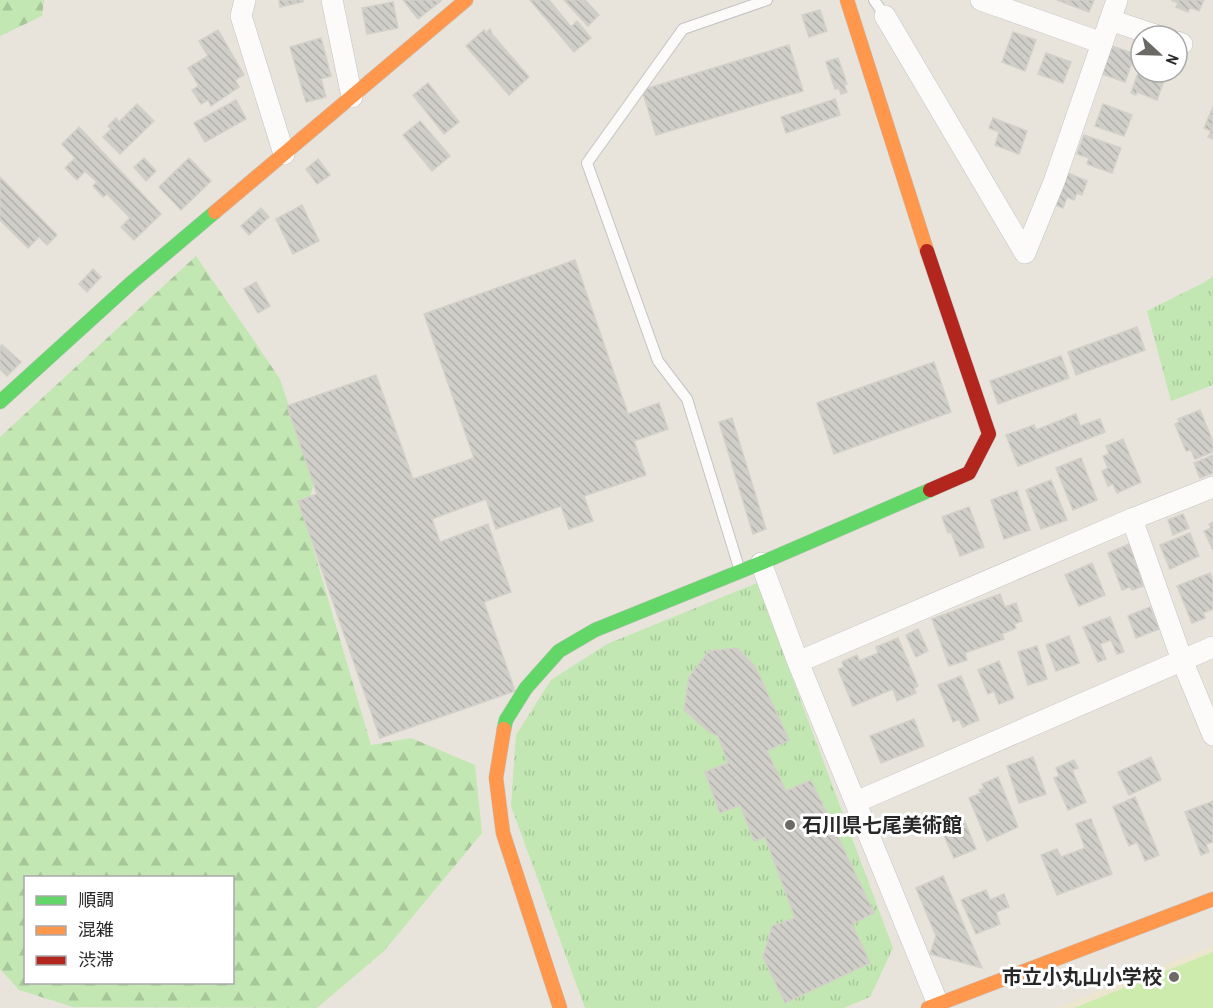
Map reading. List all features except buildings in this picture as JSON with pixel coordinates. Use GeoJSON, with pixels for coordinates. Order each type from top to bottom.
{"type":"FeatureCollection","features":[{"type":"Feature","properties":{"kind":"street"},"geometry":{"type":"LineString","coordinates":[[245,0],[242,16],[284,154]]}},
{"type":"Feature","properties":{"kind":"street"},"geometry":{"type":"LineString","coordinates":[[332,0],[352,97]]}},
{"type":"Feature","properties":{"kind":"street"},"geometry":{"type":"LineString","coordinates":[[0,402],[131,283],[466,0]]}},
{"type":"Feature","properties":{"kind":"street"},"geometry":{"type":"LineString","coordinates":[[560,1008],[503,833],[496,778],[506,720],[526,688],[559,651],[596,630],[740,572],[969,473],[989,435],[899,167],[847,0]]}},
{"type":"Feature","properties":{"kind":"street"},"geometry":{"type":"LineString","coordinates":[[981,0],[1102,43]]}},
{"type":"Feature","properties":{"kind":"street"},"geometry":{"type":"LineString","coordinates":[[879,8],[1025,253],[1054,182],[1117,0]]}},
{"type":"Feature","properties":{"kind":"street"},"geometry":{"type":"LineString","coordinates":[[1110,20],[1129,26]]}},
{"type":"Feature","properties":{"kind":"street"},"geometry":{"type":"LineString","coordinates":[[798,662],[1132,519],[1213,487]]}},
{"type":"Feature","properties":{"kind":"street"},"geometry":{"type":"LineString","coordinates":[[1132,519],[1182,660],[1213,735]]}},
{"type":"Feature","properties":{"kind":"street"},"geometry":{"type":"LineString","coordinates":[[761,563],[798,662],[856,802],[933,1006],[1213,899]]}},
{"type":"Feature","properties":{"kind":"street"},"geometry":{"type":"LineString","coordinates":[[856,802],[1213,647]]}},
{"type":"Feature","properties":{"kind":"lane"},"geometry":{"type":"LineString","coordinates":[[740,572],[687,399],[658,361],[587,163],[682,29],[767,0]]}},
{"type":"Feature","properties":{"kind":"shaded area","name":"市立小丸山小学校"},"geometry":{"type":"Polygon","coordinates":[[[1213,946],[1213,1008],[1056,1008],[1213,946]]]}},
{"type":"Feature","properties":{"kind":"green space"},"geometry":{"type":"Polygon","coordinates":[[[0,0],[44,0],[42,16],[0,36],[0,0]]]}},
{"type":"Feature","properties":{"kind":"green space"},"geometry":{"type":"Polygon","coordinates":[[[196,256],[280,379],[314,484],[304,517],[371,745],[411,738],[475,765],[482,833],[384,951],[317,1008],[73,1007],[19,990],[0,969],[0,437],[196,256]]]}},
{"type":"Feature","properties":{"kind":"green space"},"geometry":{"type":"Polygon","coordinates":[[[1213,276],[1213,385],[1171,401],[1147,311],[1213,276]]]}},
{"type":"Feature","properties":{"kind":"green space"},"geometry":{"type":"Polygon","coordinates":[[[757,583],[893,948],[870,997],[844,1008],[585,1008],[511,806],[516,735],[551,680],[607,644],[757,583]]]}},
{"type":"Feature","properties":{"kind":"green space","name":"市立小丸山小学校"},"geometry":{"type":"Polygon","coordinates":[[[1213,952],[1213,1008],[1074,1008],[1213,952]]]}},
{"type":"Feature","properties":{"kind":"traffic: fast"},"geometry":{"type":"LineString","coordinates":[[0,402],[131,283],[215,212]]}},
{"type":"Feature","properties":{"kind":"traffic: fast"},"geometry":{"type":"LineString","coordinates":[[504,729],[506,720],[526,688],[559,651],[595,630],[761,563],[930,490]]}},
{"type":"Feature","properties":{"kind":"traffic: slow"},"geometry":{"type":"LineString","coordinates":[[215,212],[466,0]]}},
{"type":"Feature","properties":{"kind":"traffic: slow"},"geometry":{"type":"LineString","coordinates":[[847,0],[927,251]]}},
{"type":"Feature","properties":{"kind":"traffic: slow"},"geometry":{"type":"LineString","coordinates":[[504,729],[496,778],[503,833],[560,1008]]}},
{"type":"Feature","properties":{"kind":"traffic: slow"},"geometry":{"type":"LineString","coordinates":[[928,1008],[1213,899]]}},
{"type":"Feature","properties":{"kind":"traffic: jam"},"geometry":{"type":"LineString","coordinates":[[927,251],[989,434],[969,473],[930,490]]}},
{"type":"Feature","properties":{"kind":"place","name":"石川県七尾美術館"},"geometry":{"type":"Point","coordinates":[790,825]}},
{"type":"Feature","properties":{"kind":"place","name":"市立小丸山小学校"},"geometry":{"type":"Point","coordinates":[1174,977]}}]}
